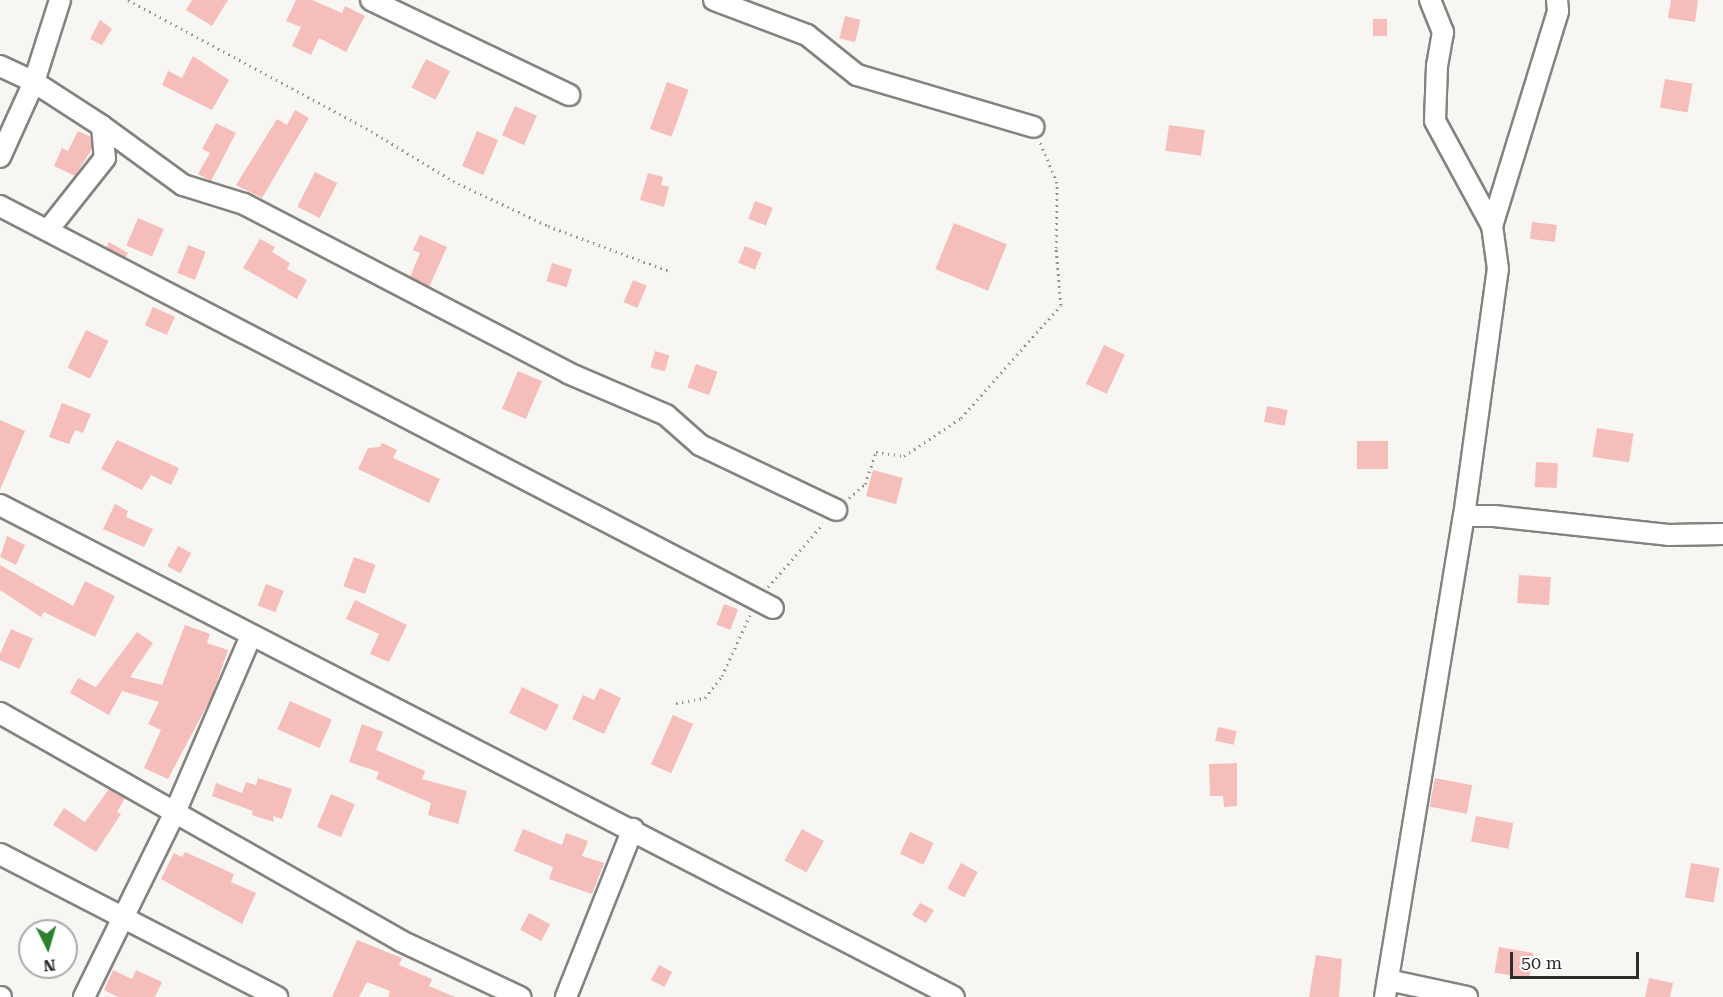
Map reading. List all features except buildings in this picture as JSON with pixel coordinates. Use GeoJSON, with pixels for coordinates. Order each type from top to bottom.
{"type":"FeatureCollection","features":[{"type":"Feature","properties":{"kind":"street"},"geometry":{"type":"LineString","coordinates":[[0,157],[34,82],[60,0]]}},
{"type":"Feature","properties":{"kind":"street"},"geometry":{"type":"LineString","coordinates":[[371,0],[570,95]]}},
{"type":"Feature","properties":{"kind":"street"},"geometry":{"type":"LineString","coordinates":[[714,0],[807,35],[857,75],[1034,127]]}},
{"type":"Feature","properties":{"kind":"street"},"geometry":{"type":"LineString","coordinates":[[1430,0],[1443,32],[1437,66],[1436,121],[1492,226],[1498,270],[1464,516],[1386,989],[1467,997]]}},
{"type":"Feature","properties":{"kind":"street"},"geometry":{"type":"LineString","coordinates":[[1492,226],[1558,11],[1557,0]]}},
{"type":"Feature","properties":{"kind":"street"},"geometry":{"type":"LineString","coordinates":[[0,66],[34,82],[102,126],[183,185],[244,204],[568,373],[666,415],[700,445],[836,510]]}},
{"type":"Feature","properties":{"kind":"street"},"geometry":{"type":"LineString","coordinates":[[48,230],[105,158],[102,126]]}},
{"type":"Feature","properties":{"kind":"street"},"geometry":{"type":"LineString","coordinates":[[0,206],[765,604]]}},
{"type":"Feature","properties":{"kind":"street"},"geometry":{"type":"LineString","coordinates":[[0,505],[91,549],[251,636],[633,830],[954,997]]}},
{"type":"Feature","properties":{"kind":"street"},"geometry":{"type":"LineString","coordinates":[[1464,516],[1494,516],[1668,535],[1723,534]]}},
{"type":"Feature","properties":{"kind":"street"},"geometry":{"type":"LineString","coordinates":[[84,997],[176,810],[251,636]]}},
{"type":"Feature","properties":{"kind":"street"},"geometry":{"type":"LineString","coordinates":[[0,713],[176,810],[401,941],[520,997]]}},
{"type":"Feature","properties":{"kind":"street"},"geometry":{"type":"LineString","coordinates":[[566,997],[633,830]]}},
{"type":"Feature","properties":{"kind":"street"},"geometry":{"type":"LineString","coordinates":[[0,854],[121,919],[277,997]]}},
{"type":"Feature","properties":{"kind":"path"},"geometry":{"type":"LineString","coordinates":[[128,0],[366,128],[453,181],[548,226],[669,271]]}},
{"type":"Feature","properties":{"kind":"path"},"geometry":{"type":"LineString","coordinates":[[676,704],[705,698],[765,604],[836,510],[865,483],[876,452],[904,456],[961,418],[1061,305],[1056,248],[1057,183],[1034,127]]}}]}
